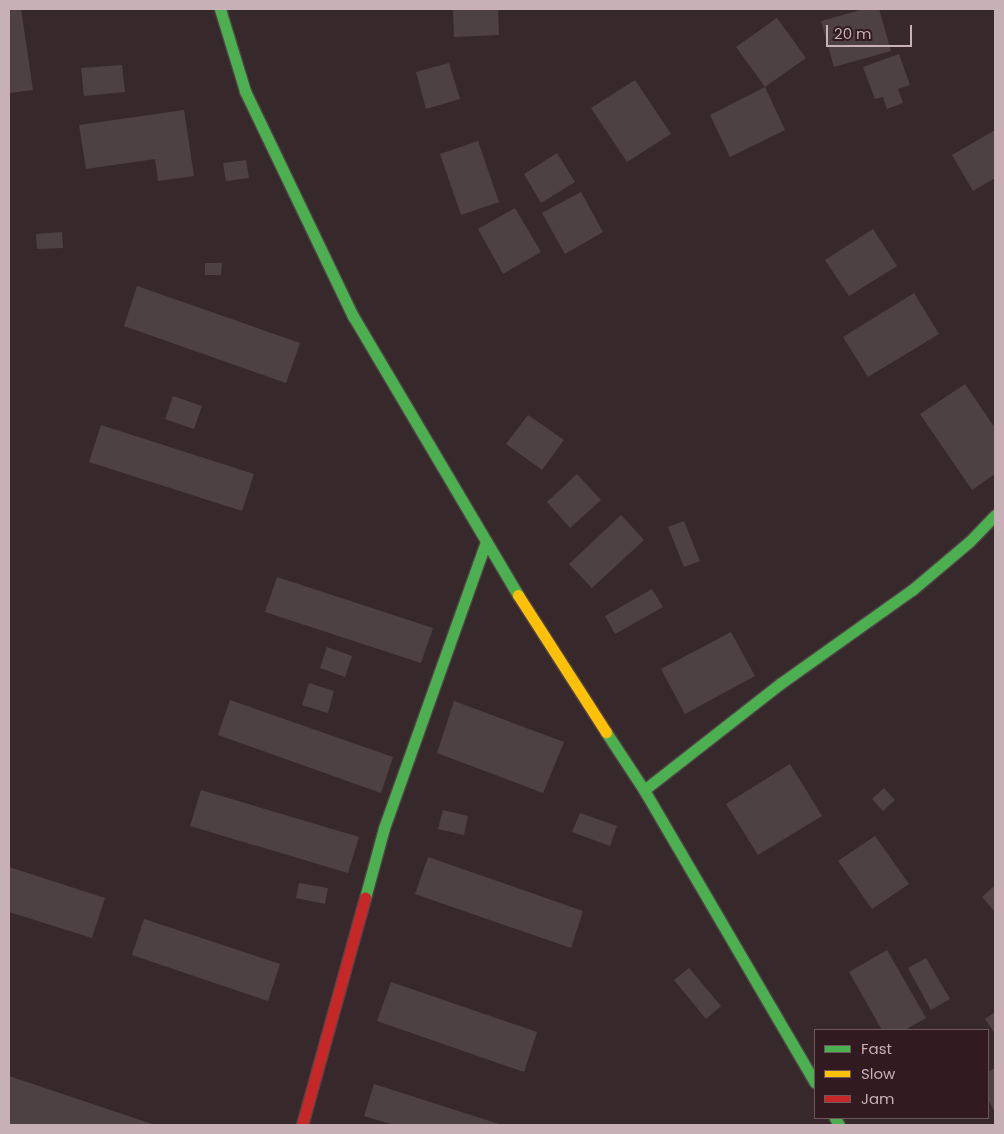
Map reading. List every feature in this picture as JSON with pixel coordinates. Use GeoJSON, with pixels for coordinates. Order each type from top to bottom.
{"type":"FeatureCollection","features":[{"type":"Feature","properties":{"kind":"main road"},"geometry":{"type":"LineString","coordinates":[[220,9],[245,91],[353,316],[485,544],[644,790],[814,1081]]}},
{"type":"Feature","properties":{"kind":"main road"},"geometry":{"type":"LineString","coordinates":[[644,790],[781,683],[912,590],[970,541],[995,515]]}},
{"type":"Feature","properties":{"kind":"main road"},"geometry":{"type":"LineString","coordinates":[[302,1125],[384,828],[485,544]]}},
{"type":"Feature","properties":{"kind":"building"},"geometry":{"type":"Polygon","coordinates":[[[9,9],[21,9],[33,90],[9,93],[9,9]]]}},
{"type":"Feature","properties":{"kind":"building"},"geometry":{"type":"Polygon","coordinates":[[[453,9],[498,9],[499,35],[454,37],[453,9]]]}},
{"type":"Feature","properties":{"kind":"building"},"geometry":{"type":"Polygon","coordinates":[[[864,9],[879,9],[891,51],[834,67],[821,21],[864,9]]]}},
{"type":"Feature","properties":{"kind":"building"},"geometry":{"type":"Polygon","coordinates":[[[777,18],[806,58],[765,87],[736,47],[777,18]]]}},
{"type":"Feature","properties":{"kind":"building"},"geometry":{"type":"Polygon","coordinates":[[[899,54],[910,85],[898,89],[903,103],[887,109],[883,97],[875,99],[863,67],[899,54]]]}},
{"type":"Feature","properties":{"kind":"building"},"geometry":{"type":"Polygon","coordinates":[[[449,63],[460,99],[426,109],[416,72],[449,63]]]}},
{"type":"Feature","properties":{"kind":"building"},"geometry":{"type":"Polygon","coordinates":[[[122,65],[125,92],[84,96],[81,68],[122,65]]]}},
{"type":"Feature","properties":{"kind":"building"},"geometry":{"type":"Polygon","coordinates":[[[635,80],[671,134],[627,162],[591,108],[635,80]]]}},
{"type":"Feature","properties":{"kind":"building"},"geometry":{"type":"Polygon","coordinates":[[[765,87],[785,130],[730,157],[710,115],[765,87]]]}},
{"type":"Feature","properties":{"kind":"building"},"geometry":{"type":"Polygon","coordinates":[[[184,110],[194,176],[158,181],[155,159],[86,169],[79,125],[184,110]]]}},
{"type":"Feature","properties":{"kind":"building"},"geometry":{"type":"Polygon","coordinates":[[[995,130],[995,178],[973,191],[952,155],[995,130]]]}},
{"type":"Feature","properties":{"kind":"building"},"geometry":{"type":"Polygon","coordinates":[[[478,141],[499,202],[461,215],[440,154],[478,141]]]}},
{"type":"Feature","properties":{"kind":"building"},"geometry":{"type":"Polygon","coordinates":[[[557,153],[575,182],[541,203],[524,174],[557,153]]]}},
{"type":"Feature","properties":{"kind":"building"},"geometry":{"type":"Polygon","coordinates":[[[246,160],[249,178],[226,181],[223,163],[246,160]]]}},
{"type":"Feature","properties":{"kind":"building"},"geometry":{"type":"Polygon","coordinates":[[[581,192],[603,232],[565,254],[542,213],[581,192]]]}},
{"type":"Feature","properties":{"kind":"building"},"geometry":{"type":"Polygon","coordinates":[[[515,208],[541,252],[503,274],[478,229],[515,208]]]}},
{"type":"Feature","properties":{"kind":"building"},"geometry":{"type":"Polygon","coordinates":[[[873,229],[897,266],[849,296],[825,260],[873,229]]]}},
{"type":"Feature","properties":{"kind":"building"},"geometry":{"type":"Polygon","coordinates":[[[62,232],[63,248],[37,249],[36,234],[62,232]]]}},
{"type":"Feature","properties":{"kind":"building"},"geometry":{"type":"Polygon","coordinates":[[[205,263],[222,263],[221,275],[205,275],[205,263]]]}},
{"type":"Feature","properties":{"kind":"building"},"geometry":{"type":"Polygon","coordinates":[[[137,286],[300,343],[286,383],[124,326],[137,286]]]}},
{"type":"Feature","properties":{"kind":"building"},"geometry":{"type":"Polygon","coordinates":[[[914,293],[939,334],[868,377],[843,337],[914,293]]]}},
{"type":"Feature","properties":{"kind":"building"},"geometry":{"type":"Polygon","coordinates":[[[965,384],[995,428],[995,474],[972,490],[920,414],[965,384]]]}},
{"type":"Feature","properties":{"kind":"building"},"geometry":{"type":"Polygon","coordinates":[[[173,396],[202,406],[194,429],[165,419],[173,396]]]}},
{"type":"Feature","properties":{"kind":"building"},"geometry":{"type":"Polygon","coordinates":[[[528,415],[564,440],[542,470],[506,444],[528,415]]]}},
{"type":"Feature","properties":{"kind":"building"},"geometry":{"type":"Polygon","coordinates":[[[101,425],[254,474],[242,511],[89,462],[101,425]]]}},
{"type":"Feature","properties":{"kind":"building"},"geometry":{"type":"Polygon","coordinates":[[[577,474],[601,500],[570,528],[547,502],[577,474]]]}},
{"type":"Feature","properties":{"kind":"building"},"geometry":{"type":"Polygon","coordinates":[[[621,515],[644,540],[592,588],[569,564],[621,515]]]}},
{"type":"Feature","properties":{"kind":"building"},"geometry":{"type":"Polygon","coordinates":[[[684,521],[700,561],[684,567],[668,527],[684,521]]]}},
{"type":"Feature","properties":{"kind":"building"},"geometry":{"type":"Polygon","coordinates":[[[277,577],[433,628],[421,663],[265,612],[277,577]]]}},
{"type":"Feature","properties":{"kind":"building"},"geometry":{"type":"Polygon","coordinates":[[[652,589],[663,607],[615,634],[605,616],[652,589]]]}},
{"type":"Feature","properties":{"kind":"building"},"geometry":{"type":"Polygon","coordinates":[[[731,632],[755,676],[685,714],[661,669],[731,632]]]}},
{"type":"Feature","properties":{"kind":"building"},"geometry":{"type":"Polygon","coordinates":[[[327,647],[352,656],[345,677],[320,668],[327,647]]]}},
{"type":"Feature","properties":{"kind":"building"},"geometry":{"type":"Polygon","coordinates":[[[309,683],[334,691],[328,713],[302,705],[309,683]]]}},
{"type":"Feature","properties":{"kind":"building"},"geometry":{"type":"Polygon","coordinates":[[[230,700],[393,757],[381,793],[218,735],[230,700]]]}},
{"type":"Feature","properties":{"kind":"building"},"geometry":{"type":"Polygon","coordinates":[[[454,701],[564,742],[543,793],[437,753],[454,701]]]}},
{"type":"Feature","properties":{"kind":"building"},"geometry":{"type":"Polygon","coordinates":[[[790,764],[822,816],[758,855],[726,804],[790,764]]]}},
{"type":"Feature","properties":{"kind":"building"},"geometry":{"type":"Polygon","coordinates":[[[884,788],[895,800],[883,811],[872,799],[884,788]]]}},
{"type":"Feature","properties":{"kind":"building"},"geometry":{"type":"Polygon","coordinates":[[[201,790],[359,837],[348,873],[190,826],[201,790]]]}},
{"type":"Feature","properties":{"kind":"building"},"geometry":{"type":"Polygon","coordinates":[[[443,810],[468,816],[464,835],[438,829],[443,810]]]}},
{"type":"Feature","properties":{"kind":"building"},"geometry":{"type":"Polygon","coordinates":[[[580,813],[617,826],[610,846],[572,832],[580,813]]]}},
{"type":"Feature","properties":{"kind":"building"},"geometry":{"type":"Polygon","coordinates":[[[875,836],[909,884],[872,909],[838,861],[875,836]]]}},
{"type":"Feature","properties":{"kind":"building"},"geometry":{"type":"Polygon","coordinates":[[[428,857],[583,911],[571,948],[415,894],[428,857]]]}},
{"type":"Feature","properties":{"kind":"building"},"geometry":{"type":"Polygon","coordinates":[[[9,867],[105,898],[92,938],[9,912],[9,867]]]}},
{"type":"Feature","properties":{"kind":"building"},"geometry":{"type":"Polygon","coordinates":[[[299,883],[328,888],[325,904],[296,898],[299,883]]]}},
{"type":"Feature","properties":{"kind":"building"},"geometry":{"type":"Polygon","coordinates":[[[995,885],[995,912],[982,897],[995,885]]]}},
{"type":"Feature","properties":{"kind":"building"},"geometry":{"type":"Polygon","coordinates":[[[144,919],[280,964],[268,1001],[132,955],[144,919]]]}},
{"type":"Feature","properties":{"kind":"building"},"geometry":{"type":"Polygon","coordinates":[[[887,950],[926,1018],[907,1029],[881,1029],[849,972],[887,950]]]}},
{"type":"Feature","properties":{"kind":"building"},"geometry":{"type":"Polygon","coordinates":[[[926,958],[950,999],[931,1010],[908,968],[926,958]]]}},
{"type":"Feature","properties":{"kind":"building"},"geometry":{"type":"Polygon","coordinates":[[[689,968],[721,1006],[706,1019],[674,980],[689,968]]]}},
{"type":"Feature","properties":{"kind":"building"},"geometry":{"type":"Polygon","coordinates":[[[391,982],[537,1032],[524,1072],[377,1021],[391,982]]]}},
{"type":"Feature","properties":{"kind":"building"},"geometry":{"type":"Polygon","coordinates":[[[995,1012],[995,1034],[985,1019],[995,1012]]]}},
{"type":"Feature","properties":{"kind":"building"},"geometry":{"type":"Polygon","coordinates":[[[995,1068],[995,1113],[989,1101],[989,1071],[995,1068]]]}},
{"type":"Feature","properties":{"kind":"building"},"geometry":{"type":"Polygon","coordinates":[[[9,1076],[155,1125],[9,1125],[9,1076]]]}},
{"type":"Feature","properties":{"kind":"building"},"geometry":{"type":"Polygon","coordinates":[[[374,1084],[502,1125],[394,1125],[364,1116],[374,1084]]]}},
{"type":"Feature","properties":{"kind":"traffic: fast"},"geometry":{"type":"LineString","coordinates":[[220,9],[245,91],[353,316],[518,595]]}},
{"type":"Feature","properties":{"kind":"traffic: fast"},"geometry":{"type":"LineString","coordinates":[[644,790],[781,683],[912,590],[970,541],[995,515]]}},
{"type":"Feature","properties":{"kind":"traffic: fast"},"geometry":{"type":"LineString","coordinates":[[365,898],[384,828],[485,544]]}},
{"type":"Feature","properties":{"kind":"traffic: fast"},"geometry":{"type":"LineString","coordinates":[[606,732],[644,790],[814,1081]]}},
{"type":"Feature","properties":{"kind":"traffic: fast"},"geometry":{"type":"LineString","coordinates":[[836,1119],[839,1125]]}},
{"type":"Feature","properties":{"kind":"traffic: slow"},"geometry":{"type":"LineString","coordinates":[[518,595],[606,732]]}},
{"type":"Feature","properties":{"kind":"traffic: jam"},"geometry":{"type":"LineString","coordinates":[[302,1125],[365,898]]}}]}
